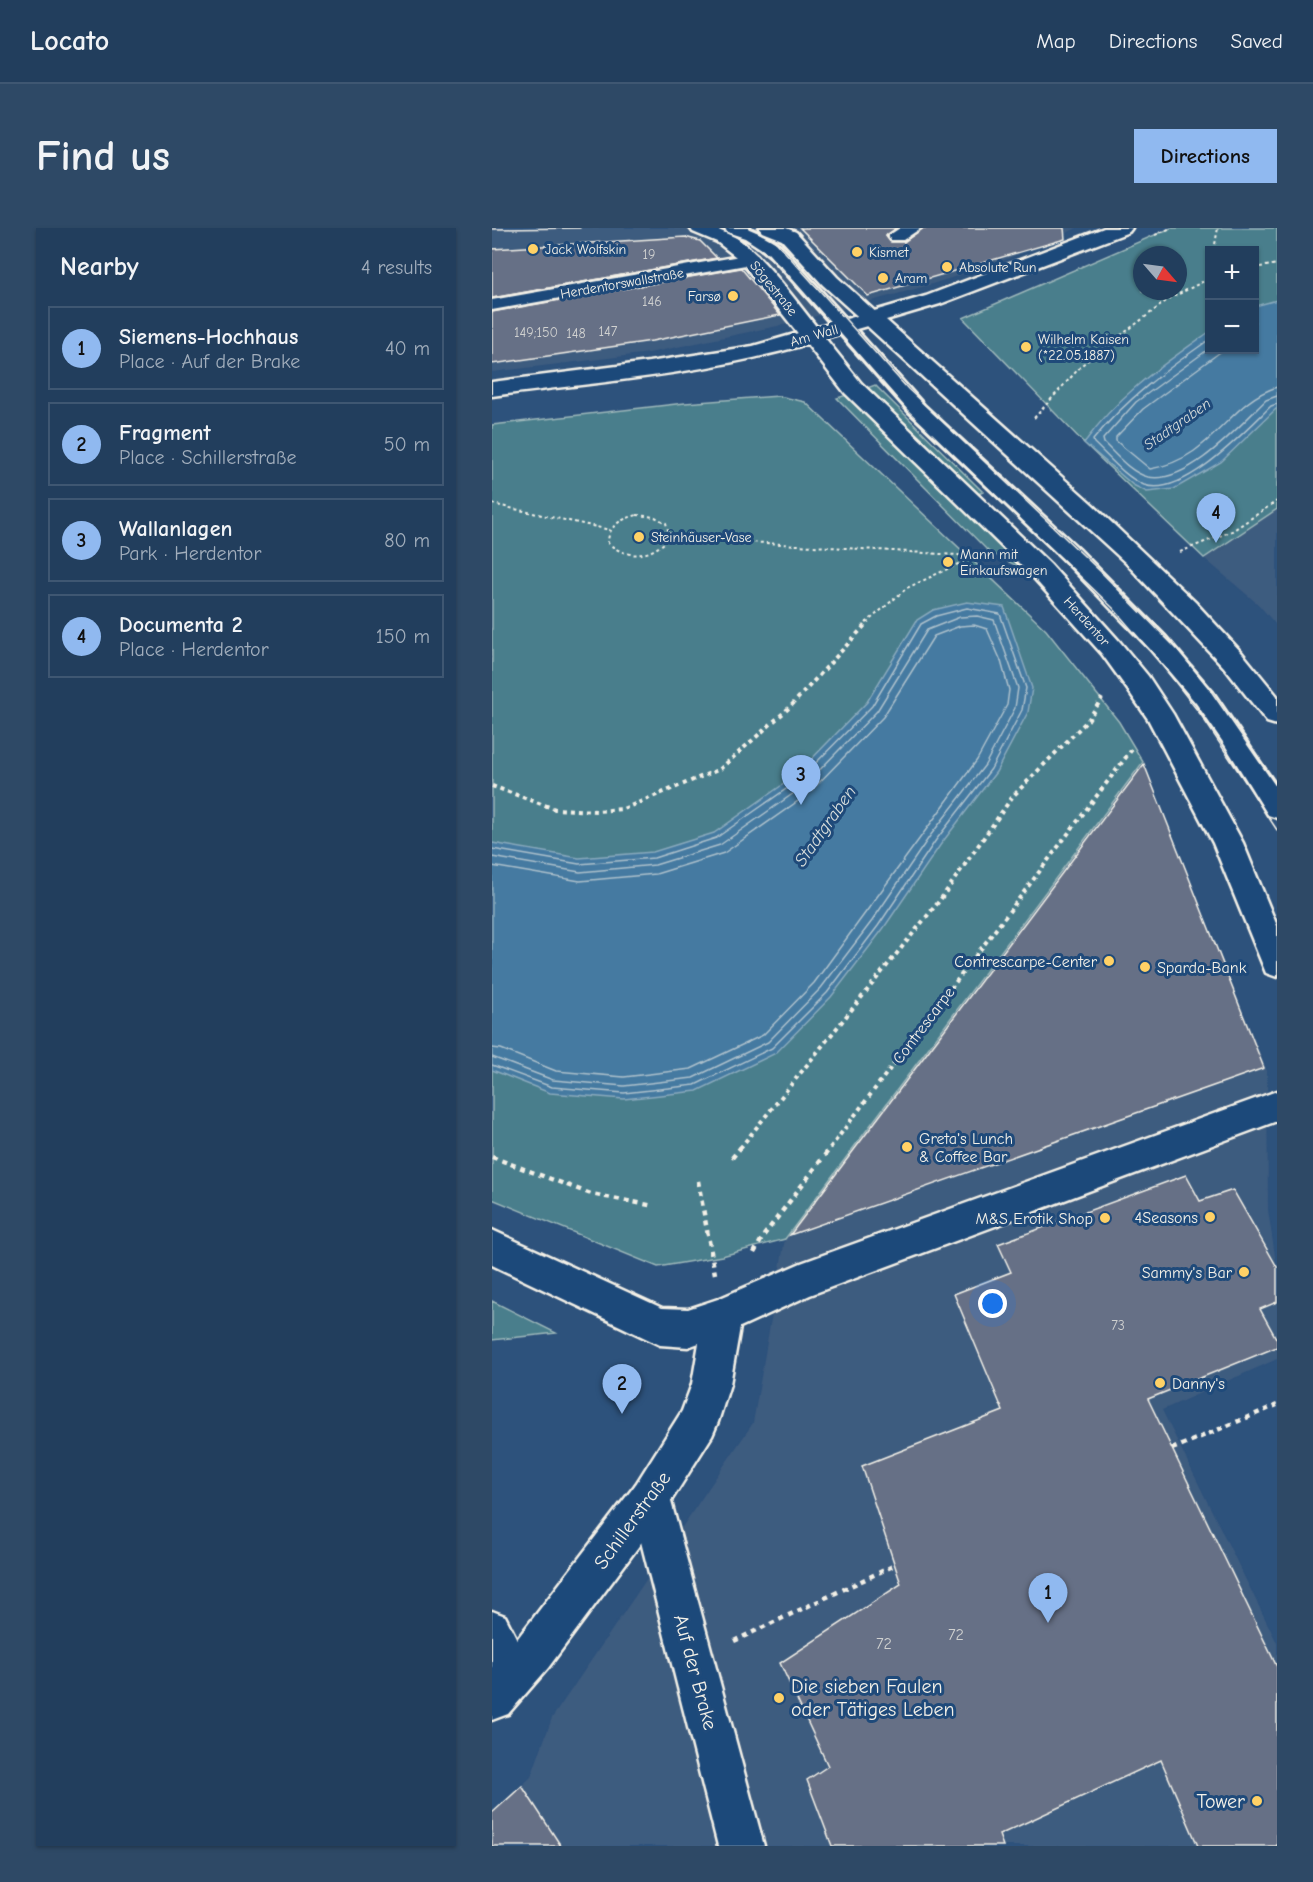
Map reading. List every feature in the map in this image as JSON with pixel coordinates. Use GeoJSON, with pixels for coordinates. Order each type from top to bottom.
{"type":"FeatureCollection","features":[{"type":"Feature","properties":{"kind":"main road","name":"Sögestraße"},"geometry":{"type":"LineString","coordinates":[[700,228],[737,246],[751,259],[812,336]]}},
{"type":"Feature","properties":{"kind":"main road"},"geometry":{"type":"LineString","coordinates":[[769,228],[790,231],[830,281],[1012,444],[1177,598],[1277,715]]}},
{"type":"Feature","properties":{"kind":"main road","name":"Am Wall"},"geometry":{"type":"LineString","coordinates":[[492,389],[755,352],[933,300],[1122,228]]}},
{"type":"Feature","properties":{"kind":"main road","name":"Herdentor"},"geometry":{"type":"LineString","coordinates":[[812,336],[853,388],[1041,570],[1124,665],[1159,714],[1228,843],[1277,964]]}},
{"type":"Feature","properties":{"kind":"main road"},"geometry":{"type":"LineString","coordinates":[[492,1247],[660,1326],[688,1328],[723,1316],[801,1281],[1277,1106]]}},
{"type":"Feature","properties":{"kind":"main road","name":"Schillerstraße"},"geometry":{"type":"LineString","coordinates":[[504,1686],[533,1653],[650,1498],[698,1422],[711,1384],[723,1316]]}},
{"type":"Feature","properties":{"kind":"main road","name":"Auf der Brake"},"geometry":{"type":"LineString","coordinates":[[650,1498],[741,1846]]}},
{"type":"Feature","properties":{"kind":"lane"},"geometry":{"type":"LineString","coordinates":[[733,228],[752,234],[771,247],[917,409],[1071,554],[1158,643],[1204,697],[1234,739],[1277,808]]}},
{"type":"Feature","properties":{"kind":"lane"},"geometry":{"type":"LineString","coordinates":[[897,236],[913,228]]}},
{"type":"Feature","properties":{"kind":"lane","name":"Herdentorswallstraße"},"geometry":{"type":"LineString","coordinates":[[492,305],[751,259]]}},
{"type":"Feature","properties":{"kind":"lane"},"geometry":{"type":"LineString","coordinates":[[492,1629],[504,1686]]}},
{"type":"Feature","properties":{"kind":"path"},"geometry":{"type":"LineString","coordinates":[[1215,246],[1218,228]]}},
{"type":"Feature","properties":{"kind":"path"},"geometry":{"type":"LineString","coordinates":[[1259,267],[1277,264]]}},
{"type":"Feature","properties":{"kind":"path"},"geometry":{"type":"LineString","coordinates":[[1012,444],[1083,364],[1169,298],[1205,280]]}},
{"type":"Feature","properties":{"kind":"path"},"geometry":{"type":"LineString","coordinates":[[1142,566],[1232,531],[1277,501]]}},
{"type":"Feature","properties":{"kind":"path"},"geometry":{"type":"LineString","coordinates":[[492,504],[610,530]]}},
{"type":"Feature","properties":{"kind":"path"},"geometry":{"type":"LineString","coordinates":[[645,515],[666,523],[670,537],[663,546],[655,551],[635,556],[615,550],[608,543],[610,530],[615,523],[645,515]]}},
{"type":"Feature","properties":{"kind":"path"},"geometry":{"type":"LineString","coordinates":[[492,786],[555,808],[597,811],[623,809],[720,769],[790,707],[862,627],[907,588],[974,556],[670,537]]}},
{"type":"Feature","properties":{"kind":"path"},"geometry":{"type":"LineString","coordinates":[[732,1158],[940,900],[1013,796],[1088,720],[1124,665]]}},
{"type":"Feature","properties":{"kind":"path","name":"Contrescarpe"},"geometry":{"type":"LineString","coordinates":[[723,1316],[764,1235],[1159,714]]}},
{"type":"Feature","properties":{"kind":"path"},"geometry":{"type":"LineString","coordinates":[[492,1157],[591,1194],[654,1206]]}},
{"type":"Feature","properties":{"kind":"path"},"geometry":{"type":"LineString","coordinates":[[698,1181],[723,1316]]}},
{"type":"Feature","properties":{"kind":"path"},"geometry":{"type":"LineString","coordinates":[[1172,1449],[1277,1405]]}},
{"type":"Feature","properties":{"kind":"path"},"geometry":{"type":"LineString","coordinates":[[693,1660],[895,1565]]}},
{"type":"Feature","properties":{"kind":"shaded area"},"geometry":{"type":"Polygon","coordinates":[[[492,228],[1077,228],[1000,262],[926,286],[787,324],[649,353],[492,372],[492,228]]]}},
{"type":"Feature","properties":{"kind":"shaded area"},"geometry":{"type":"Polygon","coordinates":[[[1277,509],[1277,626],[1259,605],[1204,558],[1277,509]]]}},
{"type":"Feature","properties":{"kind":"shaded area"},"geometry":{"type":"Polygon","coordinates":[[[1143,762],[1267,1071],[1268,1210],[1277,1269],[1277,1359],[1162,1410],[1277,1643],[1277,1846],[492,1846],[492,1814],[531,1777],[552,1718],[753,1423],[785,1239],[1143,762]]]}},
{"type":"Feature","properties":{"kind":"green space"},"geometry":{"type":"Polygon","coordinates":[[[1171,228],[1277,228],[1277,509],[1204,558],[1084,443],[963,318],[1171,228]]]}},
{"type":"Feature","properties":{"kind":"green space"},"geometry":{"type":"Polygon","coordinates":[[[875,385],[983,492],[978,494],[867,388],[875,385]]]}},
{"type":"Feature","properties":{"kind":"green space"},"geometry":{"type":"Polygon","coordinates":[[[850,394],[1027,571],[989,552],[837,398],[850,394]]]}},
{"type":"Feature","properties":{"kind":"green space"},"geometry":{"type":"Polygon","coordinates":[[[779,396],[805,402],[1046,630],[1119,722],[1143,762],[785,1239],[722,1256],[658,1267],[492,1199],[492,425],[685,403],[779,396]]]}},
{"type":"Feature","properties":{"kind":"green space"},"geometry":{"type":"Polygon","coordinates":[[[492,1301],[556,1333],[492,1340],[492,1301]]]}},
{"type":"Feature","properties":{"kind":"water","name":"Stadtgraben"},"geometry":{"type":"Polygon","coordinates":[[[1277,300],[1277,408],[1221,462],[1174,489],[1147,492],[1133,485],[1084,443],[1126,395],[1205,335],[1205,354],[1259,354],[1259,305],[1277,300]]]}},
{"type":"Feature","properties":{"kind":"water","name":"Stadtgraben"},"geometry":{"type":"Polygon","coordinates":[[[967,602],[1004,607],[1032,688],[1028,712],[996,772],[941,844],[883,929],[831,997],[776,1053],[697,1091],[624,1099],[550,1093],[492,1070],[492,843],[579,858],[653,852],[714,833],[795,776],[867,702],[917,620],[933,610],[967,602]]]}},
{"type":"Feature","properties":{"kind":"building"},"geometry":{"type":"Polygon","coordinates":[[[800,228],[896,228],[886,236],[891,242],[904,242],[923,228],[1064,228],[1065,239],[868,296],[800,228]]]}},
{"type":"Feature","properties":{"kind":"building"},"geometry":{"type":"Polygon","coordinates":[[[685,237],[700,241],[717,258],[492,298],[492,249],[685,237]]]}},
{"type":"Feature","properties":{"kind":"building"},"geometry":{"type":"Polygon","coordinates":[[[741,268],[780,315],[652,341],[492,364],[492,312],[741,268]]]}},
{"type":"Feature","properties":{"kind":"building","name":"Contrescarpe-Center"},"geometry":{"type":"Polygon","coordinates":[[[1144,764],[1264,1068],[790,1235],[948,1025],[1144,764]]]}},
{"type":"Feature","properties":{"kind":"building"},"geometry":{"type":"Polygon","coordinates":[[[1186,1175],[1200,1201],[1233,1190],[1277,1267],[1277,1302],[1260,1309],[1277,1340],[1277,1347],[1148,1399],[1277,1667],[1277,1846],[1198,1846],[1161,1760],[999,1835],[1003,1846],[832,1846],[807,1780],[828,1766],[780,1663],[901,1584],[862,1466],[1003,1411],[954,1294],[1011,1272],[998,1244],[1186,1175]]]}},
{"type":"Feature","properties":{"kind":"building"},"geometry":{"type":"Polygon","coordinates":[[[522,1786],[561,1846],[492,1846],[492,1813],[522,1786]]]}},
{"type":"Feature","properties":{"kind":"tram line"},"geometry":{"type":"LineString","coordinates":[[492,229],[580,228]]}},
{"type":"Feature","properties":{"kind":"tram line"},"geometry":{"type":"LineString","coordinates":[[716,228],[752,244],[782,268],[907,410],[1113,608],[1201,715],[1277,830]]}},
{"type":"Feature","properties":{"kind":"tram line"},"geometry":{"type":"LineString","coordinates":[[749,228],[770,237],[777,243],[908,389],[1100,571],[1178,650],[1209,688],[1277,787]]}},
{"type":"Feature","properties":{"kind":"place","name":"Jack Wolfskin"},"geometry":{"type":"Point","coordinates":[533,249]}},
{"type":"Feature","properties":{"kind":"place","name":"Kismet"},"geometry":{"type":"Point","coordinates":[857,252]}},
{"type":"Feature","properties":{"kind":"place","name":"Absolute Run"},"geometry":{"type":"Point","coordinates":[947,267]}},
{"type":"Feature","properties":{"kind":"place","name":"Aram"},"geometry":{"type":"Point","coordinates":[883,278]}},
{"type":"Feature","properties":{"kind":"place","name":"Farsø"},"geometry":{"type":"Point","coordinates":[733,296]}},
{"type":"Feature","properties":{"kind":"place","name":"Wilhelm Kaisen (*22.05.1887)"},"geometry":{"type":"Point","coordinates":[1026,347]}},
{"type":"Feature","properties":{"kind":"place","name":"Steinhäuser-Vase"},"geometry":{"type":"Point","coordinates":[639,537]}},
{"type":"Feature","properties":{"kind":"place","name":"Documenta 2"},"geometry":{"type":"Point","coordinates":[1216,543]}},
{"type":"Feature","properties":{"kind":"place","name":"Mann mit Einkaufswagen"},"geometry":{"type":"Point","coordinates":[948,562]}},
{"type":"Feature","properties":{"kind":"place","name":"Wallanlagen"},"geometry":{"type":"Point","coordinates":[801,805]}},
{"type":"Feature","properties":{"kind":"place","name":"Contrescarpe-Center"},"geometry":{"type":"Point","coordinates":[1109,961]}},
{"type":"Feature","properties":{"kind":"place","name":"Sparda-Bank"},"geometry":{"type":"Point","coordinates":[1145,967]}},
{"type":"Feature","properties":{"kind":"place","name":"Greta's Lunch & Coffee Bar"},"geometry":{"type":"Point","coordinates":[907,1147]}},
{"type":"Feature","properties":{"kind":"place","name":"4Seasons"},"geometry":{"type":"Point","coordinates":[1210,1217]}},
{"type":"Feature","properties":{"kind":"place","name":"M&S Erotik Shop"},"geometry":{"type":"Point","coordinates":[1105,1218]}},
{"type":"Feature","properties":{"kind":"place","name":"Sammy's Bar"},"geometry":{"type":"Point","coordinates":[1244,1272]}},
{"type":"Feature","properties":{"kind":"place","name":"Danny's"},"geometry":{"type":"Point","coordinates":[1160,1383]}},
{"type":"Feature","properties":{"kind":"place","name":"Fragment"},"geometry":{"type":"Point","coordinates":[622,1414]}},
{"type":"Feature","properties":{"kind":"place","name":"Siemens-Hochhaus"},"geometry":{"type":"Point","coordinates":[1048,1623]}},
{"type":"Feature","properties":{"kind":"place","name":"Die sieben Faulen oder Tätiges Leben"},"geometry":{"type":"Point","coordinates":[779,1698]}},
{"type":"Feature","properties":{"kind":"place","name":"Tower"},"geometry":{"type":"Point","coordinates":[1257,1801]}}]}
